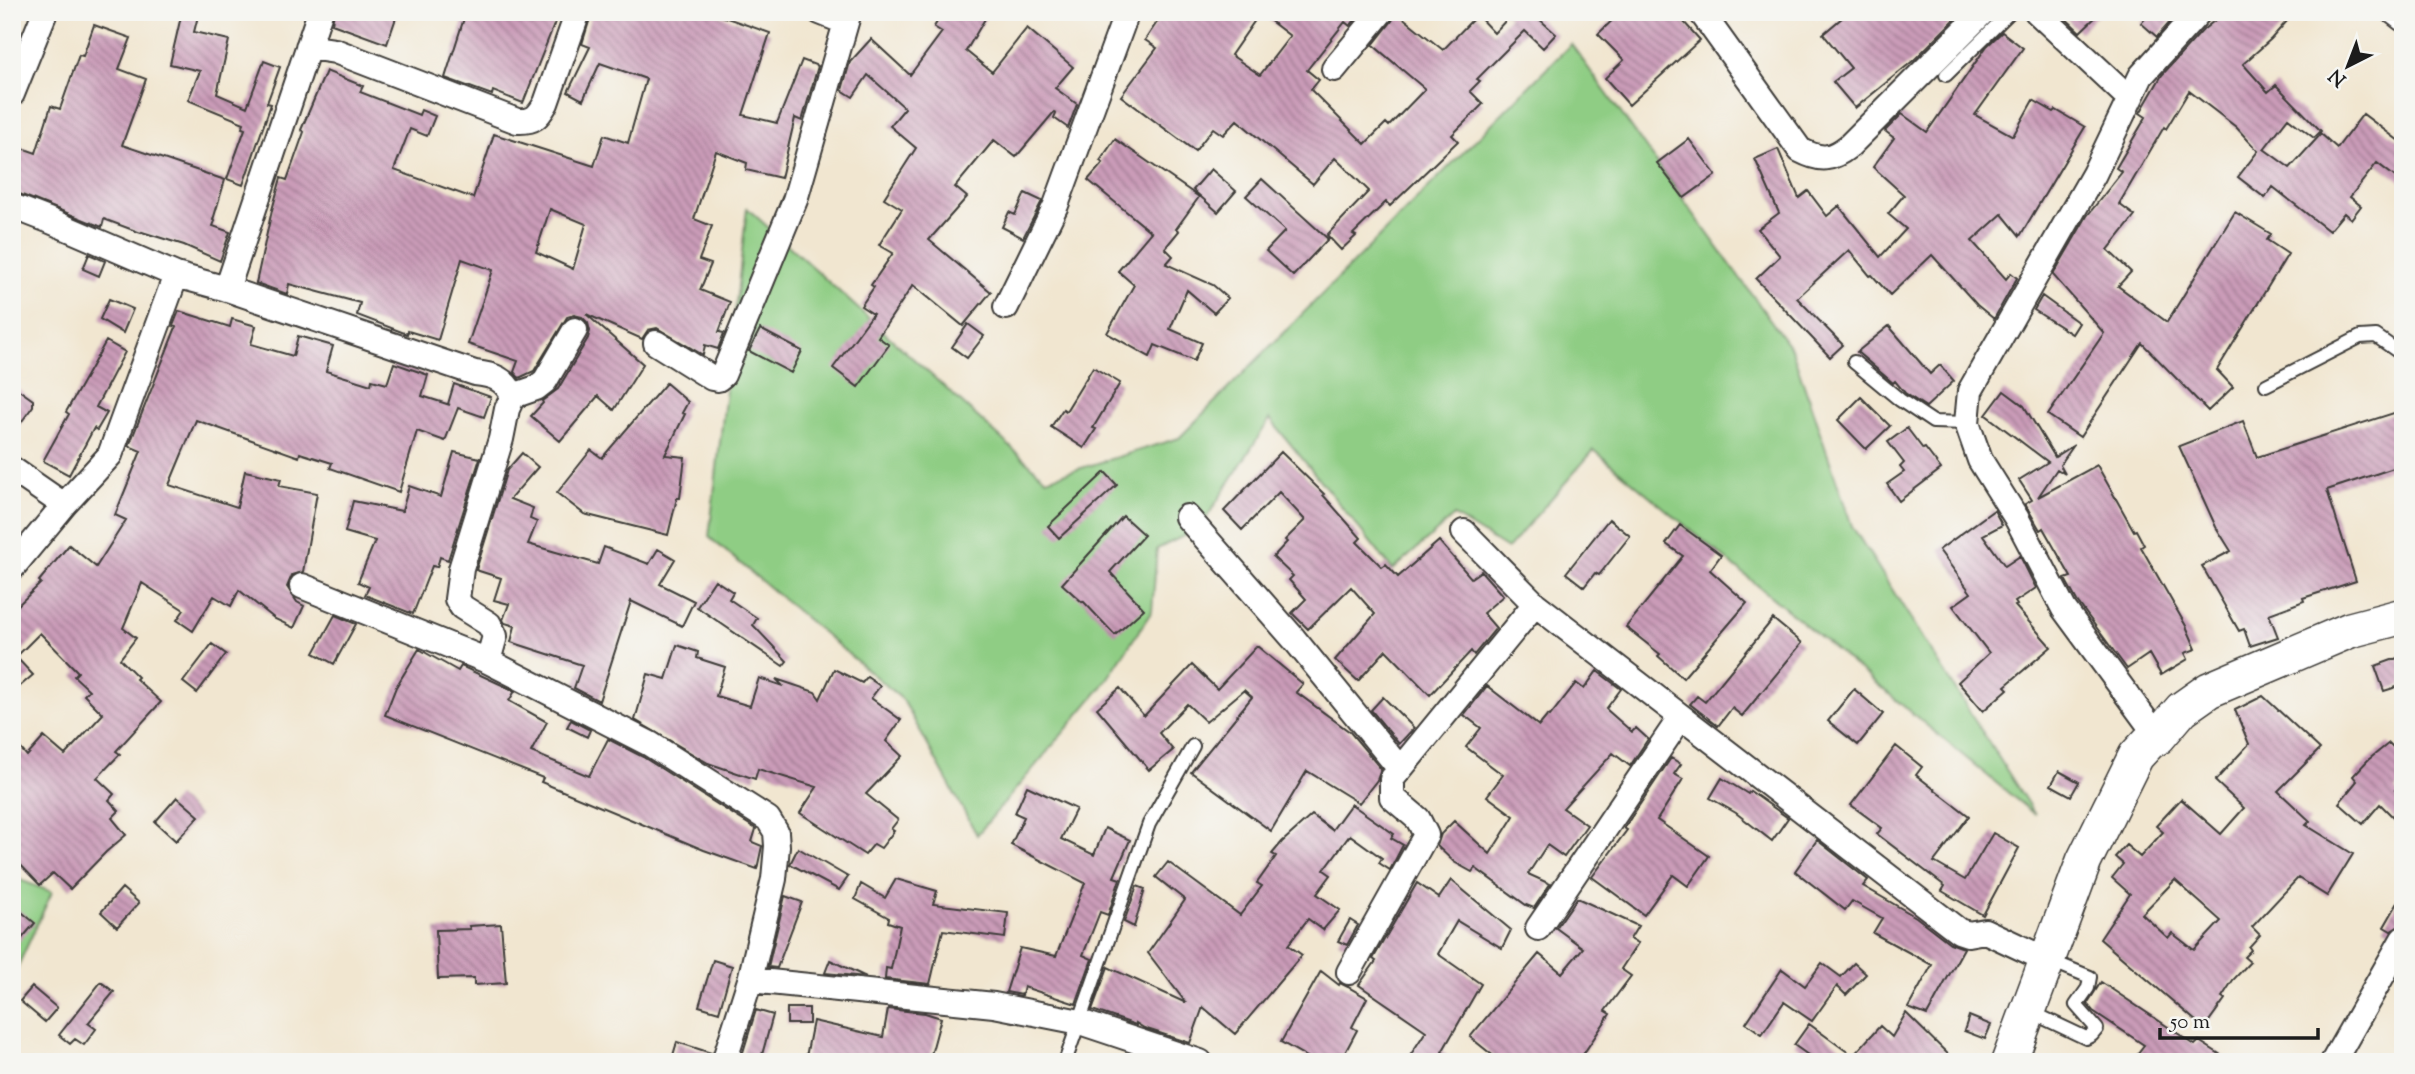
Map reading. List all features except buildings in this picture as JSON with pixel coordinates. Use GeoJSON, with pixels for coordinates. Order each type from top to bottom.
{"type":"FeatureCollection","features":[{"type":"Feature","properties":{"kind":"street"},"geometry":{"type":"LineString","coordinates":[[12,94],[45,12]]}},
{"type":"Feature","properties":{"kind":"street"},"geometry":{"type":"LineString","coordinates":[[227,289],[320,12]]}},
{"type":"Feature","properties":{"kind":"street"},"geometry":{"type":"LineString","coordinates":[[308,47],[335,51],[517,121],[528,122],[538,116],[546,103],[578,12]]}},
{"type":"Feature","properties":{"kind":"street"},"geometry":{"type":"LineString","coordinates":[[656,343],[712,378],[718,379],[723,375],[795,200],[847,17],[820,12]]}},
{"type":"Feature","properties":{"kind":"street"},"geometry":{"type":"LineString","coordinates":[[1006,307],[1056,205],[1127,12]]}},
{"type":"Feature","properties":{"kind":"street"},"geometry":{"type":"LineString","coordinates":[[1335,69],[1381,12]]}},
{"type":"Feature","properties":{"kind":"street"},"geometry":{"type":"LineString","coordinates":[[1701,12],[1800,150],[1816,158],[1836,156],[1849,146],[1983,12]]}},
{"type":"Feature","properties":{"kind":"street"},"geometry":{"type":"LineString","coordinates":[[2037,12],[2129,98]]}},
{"type":"Feature","properties":{"kind":"street"},"geometry":{"type":"LineString","coordinates":[[2158,737],[2064,609],[2017,519],[1980,460],[1967,423],[1970,391],[2094,174],[2141,76],[2199,12]]}},
{"type":"Feature","properties":{"kind":"street"},"geometry":{"type":"LineString","coordinates":[[2394,12],[2403,19]]}},
{"type":"Feature","properties":{"kind":"street"},"geometry":{"type":"LineString","coordinates":[[12,206],[176,275],[227,289],[475,373],[492,375],[507,383],[513,396]]}},
{"type":"Feature","properties":{"kind":"street"},"geometry":{"type":"LineString","coordinates":[[12,568],[110,455],[176,275]]}},
{"type":"Feature","properties":{"kind":"street"},"geometry":{"type":"LineString","coordinates":[[488,661],[495,636],[489,624],[462,607],[457,599],[461,569],[513,396],[536,388],[545,381],[575,330]]}},
{"type":"Feature","properties":{"kind":"street"},"geometry":{"type":"LineString","coordinates":[[12,469],[64,505]]}},
{"type":"Feature","properties":{"kind":"street"},"geometry":{"type":"LineString","coordinates":[[1187,517],[1294,639],[1400,769]]}},
{"type":"Feature","properties":{"kind":"street"},"geometry":{"type":"LineString","coordinates":[[1464,532],[1535,604],[1959,931],[1968,934],[1985,931],[2047,960]]}},
{"type":"Feature","properties":{"kind":"street"},"geometry":{"type":"LineString","coordinates":[[302,586],[488,661],[650,744],[768,819],[776,832],[774,879],[750,980],[724,1062]]}},
{"type":"Feature","properties":{"kind":"street"},"geometry":{"type":"LineString","coordinates":[[1349,972],[1426,835],[1418,819],[1392,797],[1392,779],[1535,604]]}},
{"type":"Feature","properties":{"kind":"street"},"geometry":{"type":"LineString","coordinates":[[2008,1062],[2084,862],[2136,756],[2158,737],[2182,709],[2210,691],[2350,630],[2403,616]]}},
{"type":"Feature","properties":{"kind":"street"},"geometry":{"type":"LineString","coordinates":[[1538,928],[1681,717]]}},
{"type":"Feature","properties":{"kind":"street"},"geometry":{"type":"LineString","coordinates":[[2333,1062],[2403,939]]}},
{"type":"Feature","properties":{"kind":"street"},"geometry":{"type":"LineString","coordinates":[[750,980],[994,1004],[1080,1022],[1200,1062]]}},
{"type":"Feature","properties":{"kind":"lane"},"geometry":{"type":"LineString","coordinates":[[1946,75],[2010,12]]}},
{"type":"Feature","properties":{"kind":"lane"},"geometry":{"type":"LineString","coordinates":[[2266,385],[2360,337],[2376,336],[2403,355]]}},
{"type":"Feature","properties":{"kind":"lane"},"geometry":{"type":"LineString","coordinates":[[1854,362],[1900,400],[1933,422],[1967,423]]}},
{"type":"Feature","properties":{"kind":"lane"},"geometry":{"type":"LineString","coordinates":[[1065,1062],[1149,824],[1193,746]]}},
{"type":"Feature","properties":{"kind":"lane"},"geometry":{"type":"LineString","coordinates":[[2028,1011],[2086,1038],[2097,1029],[2076,1005],[2088,988],[2090,977],[2047,960]]}},
{"type":"Feature","properties":{"kind":"green space"},"geometry":{"type":"Polygon","coordinates":[[[1571,44],[1792,350],[1852,526],[2035,815],[1594,450],[1507,549],[1454,516],[1393,570],[1270,419],[1200,528],[1157,549],[1152,611],[1102,687],[977,835],[903,700],[709,537],[747,208],[1046,479],[1179,438],[1571,44]]]}},
{"type":"Feature","properties":{"kind":"green space"},"geometry":{"type":"Polygon","coordinates":[[[12,877],[52,892],[12,979],[12,877]]]}}]}
